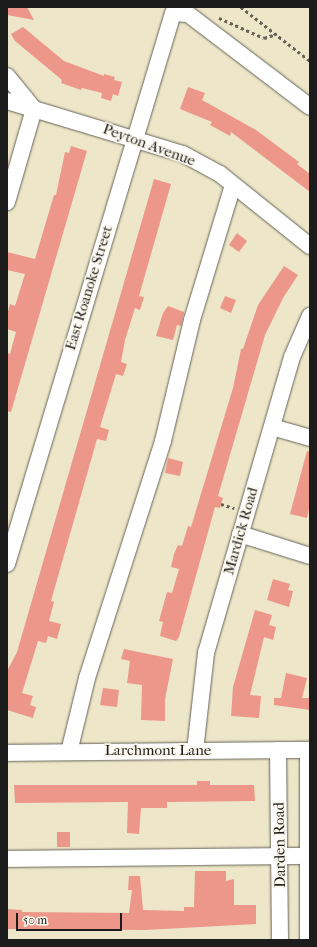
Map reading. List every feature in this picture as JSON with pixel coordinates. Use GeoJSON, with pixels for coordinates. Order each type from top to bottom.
{"type":"FeatureCollection","features":[{"type":"Feature","properties":{"kind":"street"},"geometry":{"type":"LineString","coordinates":[[171,10],[188,14],[310,107]]}},
{"type":"Feature","properties":{"kind":"street","name":"East Roanoke Street"},"geometry":{"type":"LineString","coordinates":[[7,564],[171,10]]}},
{"type":"Feature","properties":{"kind":"street"},"geometry":{"type":"LineString","coordinates":[[7,76],[34,109],[7,202]]}},
{"type":"Feature","properties":{"kind":"street","name":"Peyton Avenue"},"geometry":{"type":"LineString","coordinates":[[7,101],[134,137],[182,154],[220,174],[310,246]]}},
{"type":"Feature","properties":{"kind":"street"},"geometry":{"type":"LineString","coordinates":[[69,752],[87,678],[163,441],[192,320],[233,185]]}},
{"type":"Feature","properties":{"kind":"street","name":"Mardick Road"},"geometry":{"type":"LineString","coordinates":[[195,751],[206,653],[299,338],[310,316]]}},
{"type":"Feature","properties":{"kind":"street"},"geometry":{"type":"LineString","coordinates":[[272,427],[310,438]]}},
{"type":"Feature","properties":{"kind":"street"},"geometry":{"type":"LineString","coordinates":[[240,534],[310,556]]}},
{"type":"Feature","properties":{"kind":"street","name":"Darden Road"},"geometry":{"type":"LineString","coordinates":[[278,750],[281,858],[280,940]]}},
{"type":"Feature","properties":{"kind":"street","name":"Larchmont Lane"},"geometry":{"type":"LineString","coordinates":[[7,753],[309,750]]}},
{"type":"Feature","properties":{"kind":"street","name":"Darden Road"},"geometry":{"type":"LineString","coordinates":[[308,940],[309,750]]}},
{"type":"Feature","properties":{"kind":"street"},"geometry":{"type":"LineString","coordinates":[[7,859],[281,858],[309,856]]}},
{"type":"Feature","properties":{"kind":"path"},"geometry":{"type":"LineString","coordinates":[[241,7],[310,61]]}},
{"type":"Feature","properties":{"kind":"path"},"geometry":{"type":"LineString","coordinates":[[212,15],[264,38],[276,34]]}},
{"type":"Feature","properties":{"kind":"path"},"geometry":{"type":"LineString","coordinates":[[221,504],[232,507]]}},
{"type":"Feature","properties":{"kind":"building"},"geometry":{"type":"Polygon","coordinates":[[[7,7],[27,7],[34,20],[7,15],[7,7]]]}},
{"type":"Feature","properties":{"kind":"building"},"geometry":{"type":"Polygon","coordinates":[[[23,27],[64,61],[104,76],[104,74],[115,77],[114,80],[122,82],[118,96],[113,94],[111,101],[101,98],[102,93],[82,88],[81,90],[61,83],[62,80],[15,41],[11,34],[23,27]]]}},
{"type":"Feature","properties":{"kind":"building"},"geometry":{"type":"Polygon","coordinates":[[[188,87],[205,93],[202,100],[256,130],[299,162],[297,164],[310,174],[310,192],[231,132],[230,136],[210,125],[212,122],[180,109],[188,87]]]}},
{"type":"Feature","properties":{"kind":"building"},"geometry":{"type":"Polygon","coordinates":[[[71,146],[87,151],[11,412],[7,411],[7,353],[10,354],[16,332],[7,329],[7,315],[10,304],[15,306],[25,274],[7,270],[7,252],[35,259],[54,195],[56,195],[65,152],[69,153],[71,146]]]}},
{"type":"Feature","properties":{"kind":"building"},"geometry":{"type":"Polygon","coordinates":[[[154,179],[171,184],[139,296],[144,297],[140,310],[135,308],[125,340],[121,362],[127,364],[123,376],[116,374],[100,427],[109,430],[106,441],[97,439],[51,601],[54,602],[49,621],[61,624],[57,639],[48,636],[46,643],[38,641],[22,693],[33,696],[30,705],[36,707],[33,718],[7,710],[7,671],[17,652],[154,179]]]}},
{"type":"Feature","properties":{"kind":"building"},"geometry":{"type":"Polygon","coordinates":[[[237,233],[247,241],[239,252],[229,245],[237,233]]]}},
{"type":"Feature","properties":{"kind":"building"},"geometry":{"type":"Polygon","coordinates":[[[284,266],[298,275],[283,298],[265,335],[218,496],[223,498],[220,508],[215,507],[179,637],[176,641],[160,636],[163,622],[159,621],[167,592],[172,593],[179,569],[171,567],[174,554],[178,545],[182,546],[188,526],[191,527],[233,388],[241,349],[243,349],[258,305],[284,266]]]}},
{"type":"Feature","properties":{"kind":"building"},"geometry":{"type":"Polygon","coordinates":[[[225,296],[236,300],[231,313],[220,308],[225,296]]]}},
{"type":"Feature","properties":{"kind":"building"},"geometry":{"type":"Polygon","coordinates":[[[168,306],[184,312],[181,326],[177,325],[173,340],[156,336],[163,313],[168,306]]]}},
{"type":"Feature","properties":{"kind":"building"},"geometry":{"type":"Polygon","coordinates":[[[307,451],[310,452],[310,505],[307,518],[290,514],[307,451]]]}},
{"type":"Feature","properties":{"kind":"building"},"geometry":{"type":"Polygon","coordinates":[[[168,458],[183,462],[180,476],[165,473],[168,458]]]}},
{"type":"Feature","properties":{"kind":"building"},"geometry":{"type":"Polygon","coordinates":[[[273,579],[290,584],[288,590],[293,591],[289,607],[267,600],[273,579]]]}},
{"type":"Feature","properties":{"kind":"building"},"geometry":{"type":"Polygon","coordinates":[[[255,610],[272,615],[269,625],[276,627],[273,640],[264,637],[250,695],[261,696],[259,718],[231,716],[233,687],[255,610]]]}},
{"type":"Feature","properties":{"kind":"building"},"geometry":{"type":"Polygon","coordinates":[[[124,649],[173,659],[165,699],[165,721],[141,720],[142,685],[127,683],[130,661],[121,659],[124,649]]]}},
{"type":"Feature","properties":{"kind":"building"},"geometry":{"type":"Polygon","coordinates":[[[286,673],[307,678],[302,698],[310,698],[310,710],[274,705],[274,698],[281,698],[286,673]]]}},
{"type":"Feature","properties":{"kind":"building"},"geometry":{"type":"Polygon","coordinates":[[[103,688],[119,690],[117,707],[100,705],[103,688]]]}},
{"type":"Feature","properties":{"kind":"building"},"geometry":{"type":"Polygon","coordinates":[[[197,781],[210,781],[210,785],[254,785],[255,801],[167,802],[167,808],[141,808],[139,834],[127,833],[128,802],[15,803],[14,785],[197,785],[197,781]]]}},
{"type":"Feature","properties":{"kind":"building"},"geometry":{"type":"Polygon","coordinates":[[[57,832],[70,832],[70,847],[57,847],[57,832]]]}},
{"type":"Feature","properties":{"kind":"building"},"geometry":{"type":"Polygon","coordinates":[[[195,871],[226,871],[226,881],[234,879],[234,905],[256,905],[256,924],[145,930],[7,929],[7,909],[22,910],[22,912],[129,913],[132,890],[128,890],[129,876],[140,876],[143,910],[184,911],[184,907],[194,907],[195,871]]]}}]}
